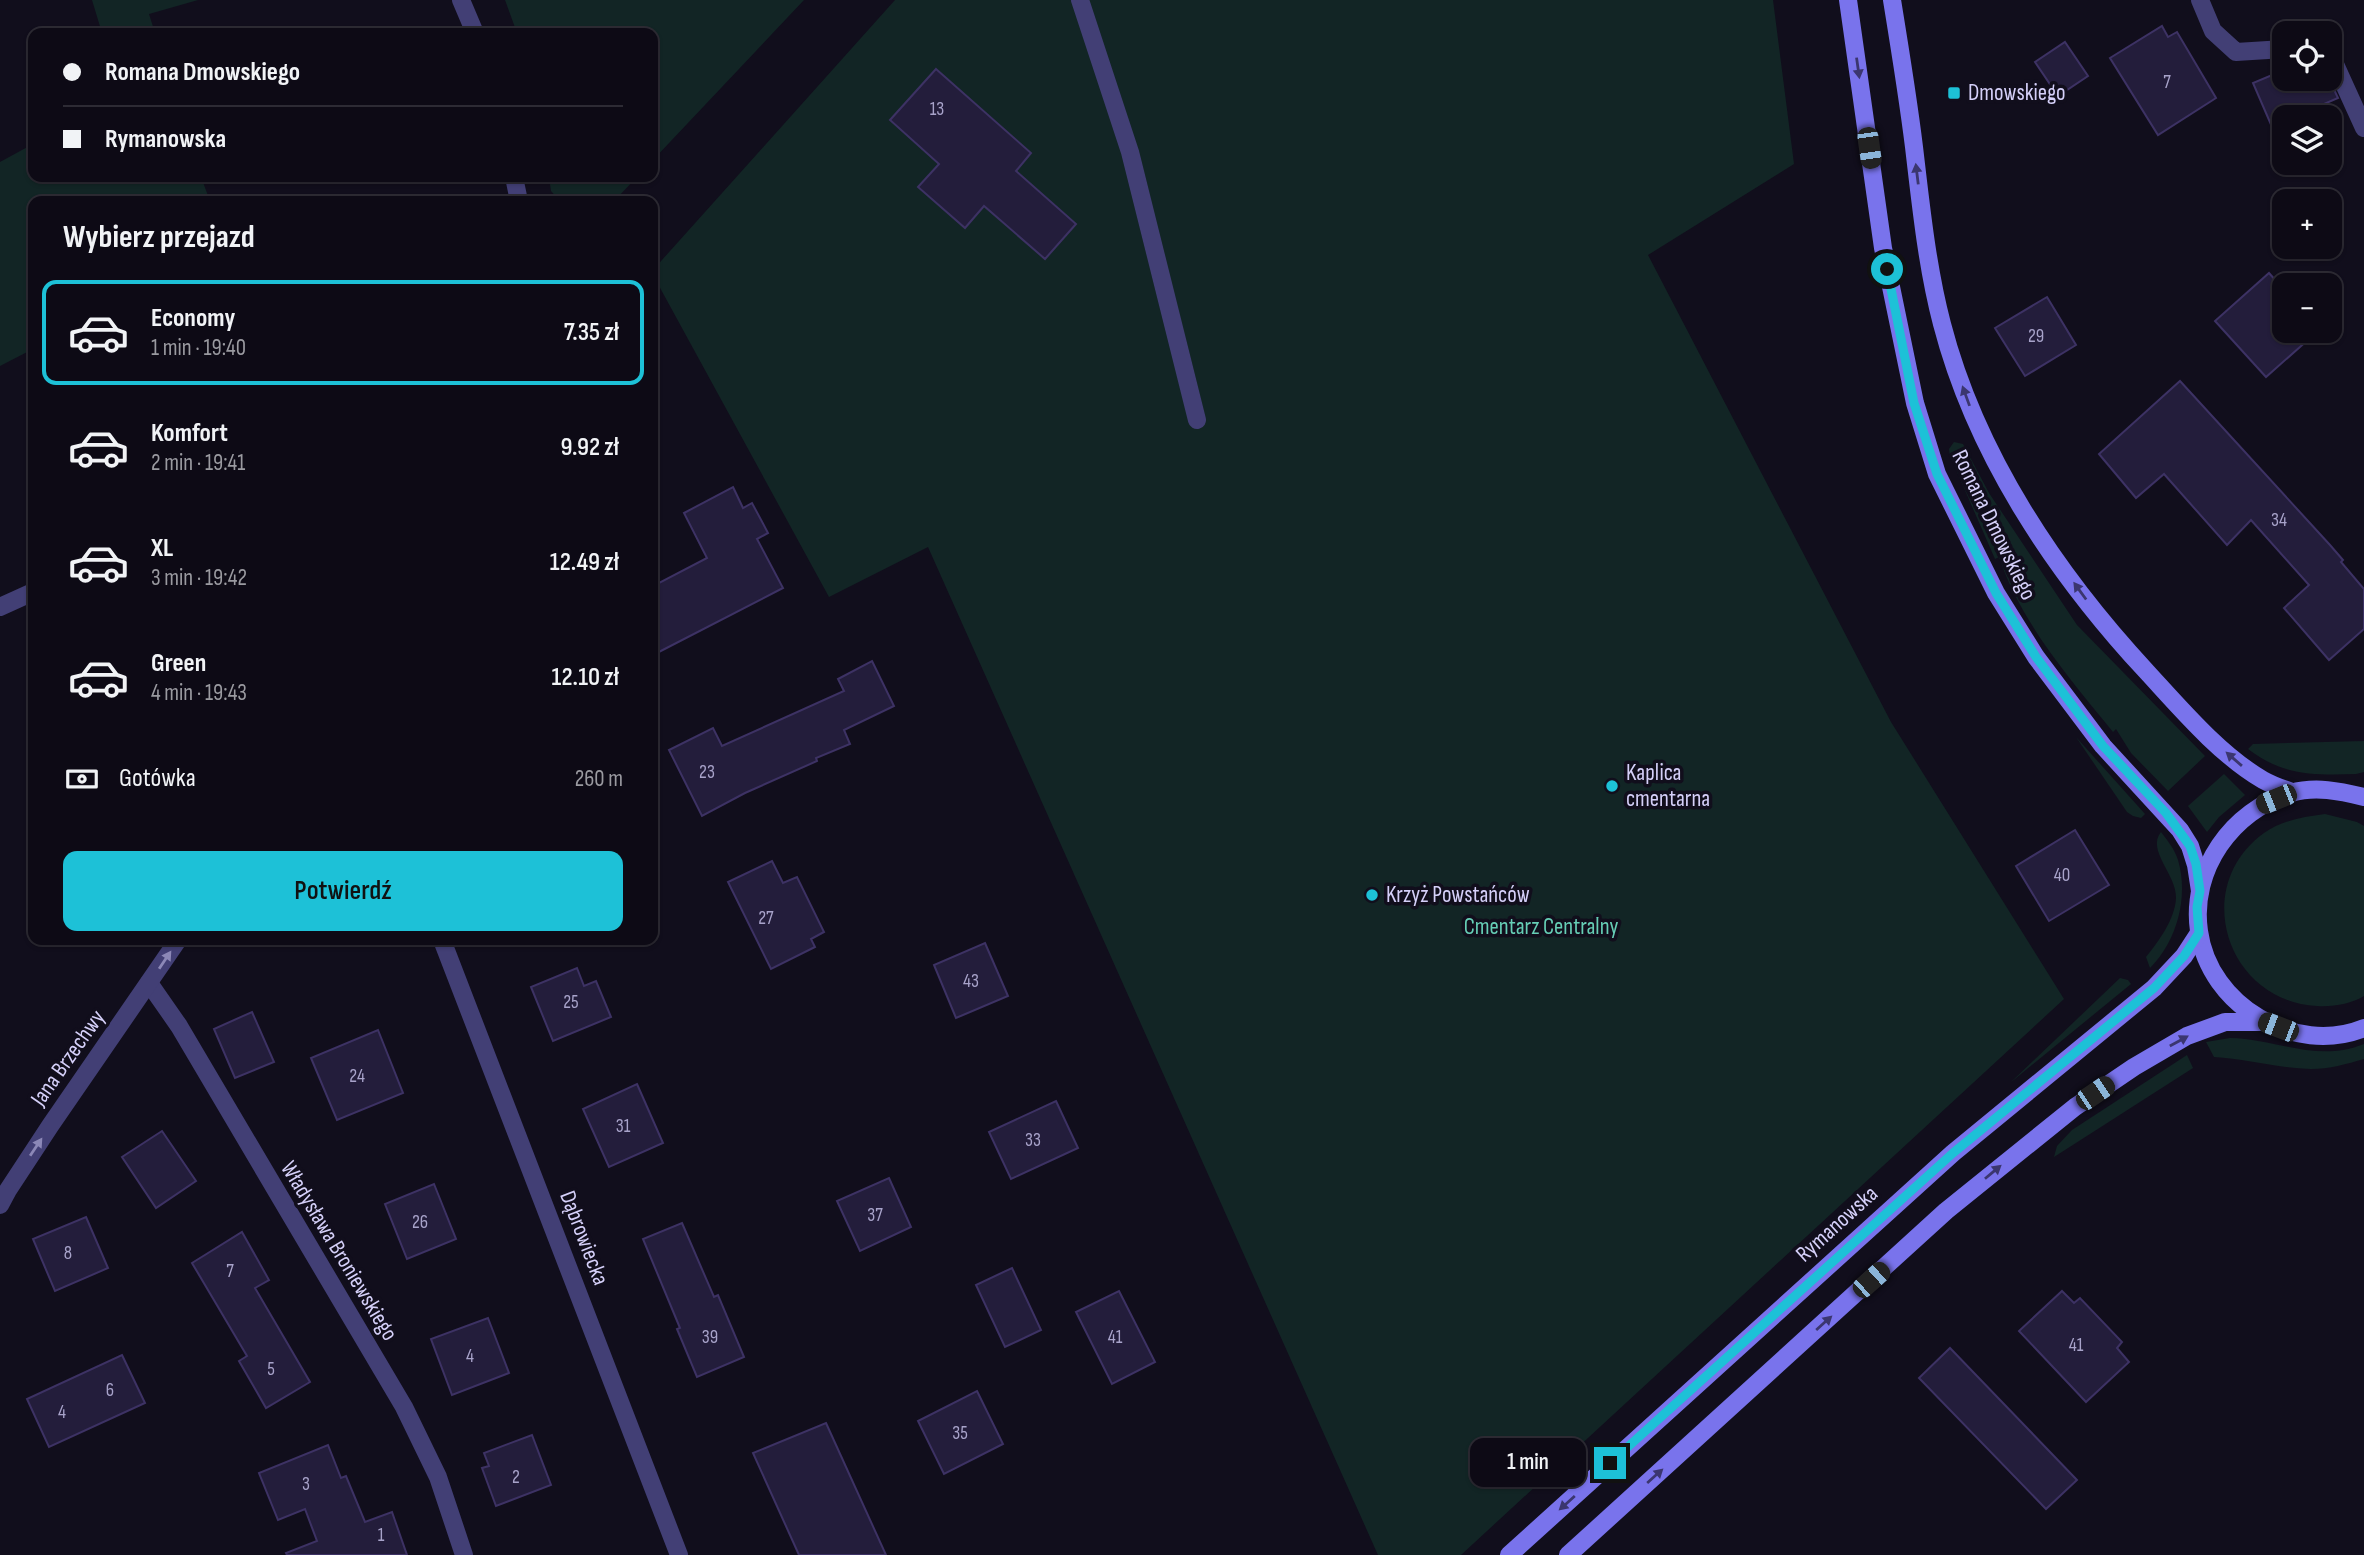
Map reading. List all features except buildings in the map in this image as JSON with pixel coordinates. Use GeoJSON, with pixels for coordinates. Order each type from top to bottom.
{"type":"FeatureCollection","features":[{"type":"Feature","properties":{"kind":"main road","name":"Romana Dmowskiego"},"geometry":{"type":"LineString","coordinates":[[1848,0],[1883,248],[1914,403],[1937,474],[1996,593],[2036,657],[2103,746],[2180,830],[2190,846],[2196,864],[2200,891]]}},
{"type":"Feature","properties":{"kind":"main road","name":"Romana Dmowskiego"},"geometry":{"type":"LineString","coordinates":[[1892,0],[1925,233],[1942,324],[1975,420],[1991,452],[2024,510],[2051,550],[2128,652],[2182,711],[2246,770],[2266,782],[2292,792]]}},
{"type":"Feature","properties":{"kind":"main road"},"geometry":{"type":"LineString","coordinates":[[2364,797],[2332,789],[2292,792],[2259,806],[2232,828],[2211,857],[2197,907],[2199,933],[2208,962],[2231,996],[2263,1022],[2292,1033],[2323,1036],[2364,1028]]}},
{"type":"Feature","properties":{"kind":"main road","name":"Rymanowska"},"geometry":{"type":"LineString","coordinates":[[1509,1555],[1953,1153],[2154,988],[2184,956],[2199,933]]}},
{"type":"Feature","properties":{"kind":"main road"},"geometry":{"type":"LineString","coordinates":[[1568,1555],[1946,1211],[2075,1107],[2134,1067],[2187,1036],[2225,1022],[2263,1022]]}},
{"type":"Feature","properties":{"kind":"street"},"geometry":{"type":"LineString","coordinates":[[461,0],[473,28]]}},
{"type":"Feature","properties":{"kind":"street"},"geometry":{"type":"LineString","coordinates":[[1080,0],[1130,152],[1198,420]]}},
{"type":"Feature","properties":{"kind":"street"},"geometry":{"type":"LineString","coordinates":[[2200,0],[2213,31],[2236,52],[2272,50]]}},
{"type":"Feature","properties":{"kind":"street"},"geometry":{"type":"LineString","coordinates":[[2342,70],[2357,92],[2364,128]]}},
{"type":"Feature","properties":{"kind":"street"},"geometry":{"type":"LineString","coordinates":[[0,607],[28,595]]}},
{"type":"Feature","properties":{"kind":"street","name":"Jana Brzechwy"},"geometry":{"type":"LineString","coordinates":[[0,1205],[175,945]]}},
{"type":"Feature","properties":{"kind":"street","name":"Dąbrowiecka"},"geometry":{"type":"LineString","coordinates":[[444,945],[679,1555]]}},
{"type":"Feature","properties":{"kind":"street","name":"Władysława Broniewskiego"},"geometry":{"type":"LineString","coordinates":[[149,983],[179,1026],[404,1407],[438,1477],[464,1555]]}},
{"type":"Feature","properties":{"kind":"green space"},"geometry":{"type":"Polygon","coordinates":[[[92,0],[198,0],[149,14],[153,28],[100,28],[92,0]]]}},
{"type":"Feature","properties":{"kind":"green space"},"geometry":{"type":"Polygon","coordinates":[[[505,0],[804,0],[658,155],[658,28],[515,28],[505,0]]]}},
{"type":"Feature","properties":{"kind":"green space","name":"Cmentarz Centralny"},"geometry":{"type":"Polygon","coordinates":[[[895,0],[1773,0],[1794,164],[1648,255],[1891,722],[2064,999],[1461,1555],[1378,1555],[928,547],[829,597],[658,284],[658,264],[895,0]]]}},
{"type":"Feature","properties":{"kind":"green space"},"geometry":{"type":"Polygon","coordinates":[[[28,147],[28,182],[203,182],[208,196],[28,196],[28,352],[0,366],[0,162],[28,147]]]}},
{"type":"Feature","properties":{"kind":"green space"},"geometry":{"type":"Polygon","coordinates":[[[550,182],[632,182],[619,196],[556,196],[551,191],[550,182]]]}},
{"type":"Feature","properties":{"kind":"green space"},"geometry":{"type":"Polygon","coordinates":[[[1954,442],[1963,444],[1989,493],[2077,625],[2205,756],[2168,791],[2131,753],[2116,729],[2113,732],[2033,627],[2008,581],[1999,557],[1995,559],[1950,456],[1949,449],[1954,442]]]}},
{"type":"Feature","properties":{"kind":"green space"},"geometry":{"type":"Polygon","coordinates":[[[2076,737],[2145,814],[2141,818],[2127,812],[2076,737]]]}},
{"type":"Feature","properties":{"kind":"green space"},"geometry":{"type":"Polygon","coordinates":[[[2364,741],[2364,772],[2356,774],[2313,774],[2286,769],[2248,749],[2253,744],[2364,741]]]}},
{"type":"Feature","properties":{"kind":"green space"},"geometry":{"type":"Polygon","coordinates":[[[2224,774],[2245,795],[2219,817],[2207,832],[2188,806],[2224,774]]]}},
{"type":"Feature","properties":{"kind":"green space"},"geometry":{"type":"Polygon","coordinates":[[[2325,814],[2364,826],[2364,996],[2348,1003],[2317,1006],[2286,999],[2260,984],[2241,963],[2229,938],[2224,910],[2228,882],[2241,855],[2264,833],[2286,822],[2325,814]]]}},
{"type":"Feature","properties":{"kind":"green space"},"geometry":{"type":"Polygon","coordinates":[[[2161,832],[2178,860],[2181,903],[2174,932],[2150,968],[2146,957],[2169,922],[2176,898],[2175,889],[2157,847],[2161,832]]]}},
{"type":"Feature","properties":{"kind":"green space"},"geometry":{"type":"Polygon","coordinates":[[[2120,978],[2131,984],[2010,1083],[2120,978]]]}},
{"type":"Feature","properties":{"kind":"green space"},"geometry":{"type":"Polygon","coordinates":[[[2230,1038],[2313,1051],[2347,1049],[2364,1044],[2364,1059],[2311,1069],[2214,1057],[2206,1042],[2230,1038]]]}},
{"type":"Feature","properties":{"kind":"green space"},"geometry":{"type":"Polygon","coordinates":[[[2187,1055],[2193,1068],[2054,1157],[2057,1146],[2072,1130],[2187,1055]]]}},
{"type":"Feature","properties":{"kind":"place","name":"Dmowskiego"},"geometry":{"type":"Point","coordinates":[1954,93]}},
{"type":"Feature","properties":{"kind":"place","name":"Kaplica cmentarna"},"geometry":{"type":"Point","coordinates":[1612,786]}},
{"type":"Feature","properties":{"kind":"place","name":"Krzyż Powstańców"},"geometry":{"type":"Point","coordinates":[1372,895]}},
{"type":"Feature","properties":{"kind":"route"},"geometry":{"type":"LineString","coordinates":[[1610,1463],[1953,1153],[2154,988],[2184,956],[2199,933],[2197,907],[2200,891],[2190,846],[2166,813],[2103,746],[2036,657],[1996,593],[1937,474],[1914,403],[1887,269]]}}]}
